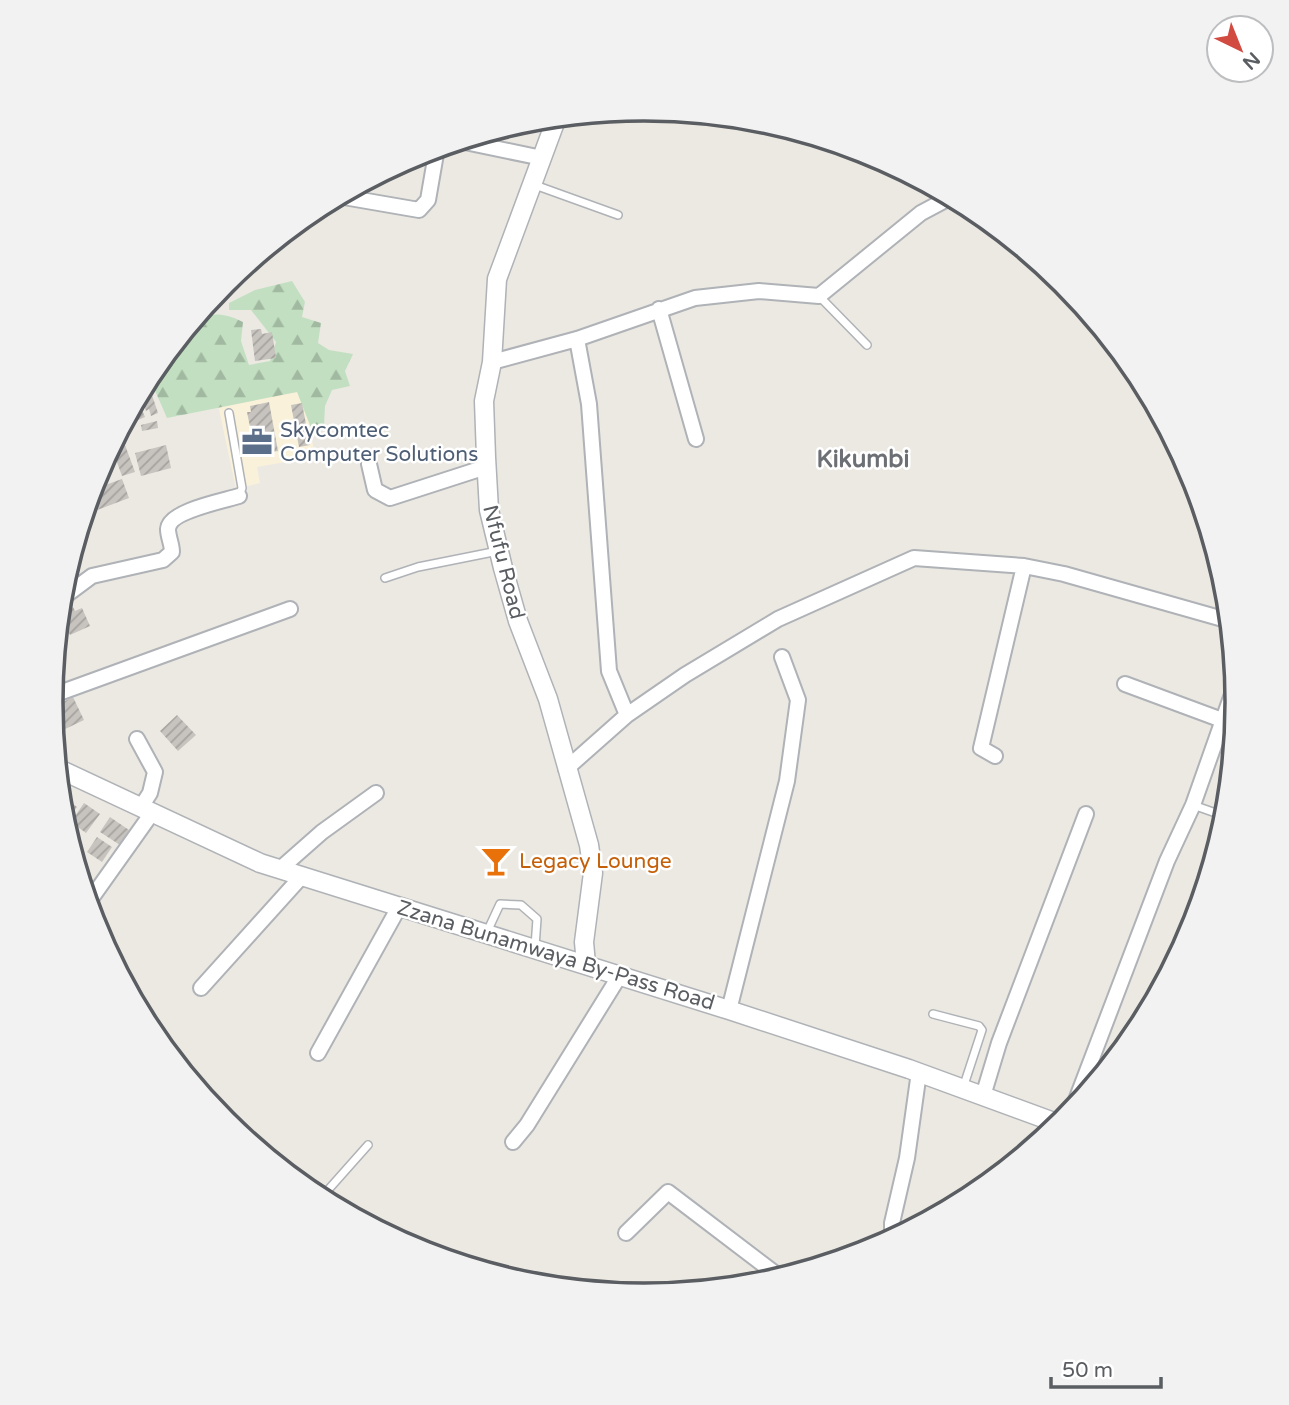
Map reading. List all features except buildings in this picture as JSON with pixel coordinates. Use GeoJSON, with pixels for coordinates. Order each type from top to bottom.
{"type":"FeatureCollection","features":[{"type":"Feature","properties":{"kind":"street","name":"Nfufu Road"},"geometry":{"type":"LineString","coordinates":[[553,129],[496,279],[492,362],[484,401],[486,467],[489,510],[498,551],[518,621],[548,699],[566,769],[582,814],[593,873],[584,942],[586,964]]}},
{"type":"Feature","properties":{"kind":"street"},"geometry":{"type":"LineString","coordinates":[[480,145],[542,158]]}},
{"type":"Feature","properties":{"kind":"street"},"geometry":{"type":"LineString","coordinates":[[354,199],[419,210],[428,200],[435,160]]}},
{"type":"Feature","properties":{"kind":"street"},"geometry":{"type":"LineString","coordinates":[[492,362],[578,340],[695,298],[759,291],[819,296],[921,213],[941,202]]}},
{"type":"Feature","properties":{"kind":"street"},"geometry":{"type":"LineString","coordinates":[[659,309],[696,439]]}},
{"type":"Feature","properties":{"kind":"street"},"geometry":{"type":"LineString","coordinates":[[578,340],[589,404],[609,671],[627,715]]}},
{"type":"Feature","properties":{"kind":"street"},"geometry":{"type":"LineString","coordinates":[[369,464],[375,490],[390,498],[486,467]]}},
{"type":"Feature","properties":{"kind":"street"},"geometry":{"type":"LineString","coordinates":[[74,589],[92,576],[169,557],[172,548],[168,527],[172,521],[181,514],[239,496]]}},
{"type":"Feature","properties":{"kind":"street"},"geometry":{"type":"LineString","coordinates":[[566,769],[627,715],[685,675],[778,619],[914,558],[1024,566],[1064,574],[1220,618]]}},
{"type":"Feature","properties":{"kind":"street"},"geometry":{"type":"LineString","coordinates":[[996,756],[981,748],[999,688],[1024,566]]}},
{"type":"Feature","properties":{"kind":"street"},"geometry":{"type":"LineString","coordinates":[[63,692],[290,609]]}},
{"type":"Feature","properties":{"kind":"street"},"geometry":{"type":"LineString","coordinates":[[729,1010],[787,781],[798,700],[782,657]]}},
{"type":"Feature","properties":{"kind":"street"},"geometry":{"type":"LineString","coordinates":[[1125,684],[1223,720]]}},
{"type":"Feature","properties":{"kind":"street"},"geometry":{"type":"LineString","coordinates":[[1081,1087],[1167,860],[1193,805],[1226,712]]}},
{"type":"Feature","properties":{"kind":"street"},"geometry":{"type":"LineString","coordinates":[[95,892],[147,810],[156,772],[137,739]]}},
{"type":"Feature","properties":{"kind":"street","name":"Zzana Bunamwaya By-Pass Road"},"geometry":{"type":"LineString","coordinates":[[67,773],[280,869],[586,964],[919,1072],[1049,1120]]}},
{"type":"Feature","properties":{"kind":"street"},"geometry":{"type":"LineString","coordinates":[[280,869],[322,832],[376,793]]}},
{"type":"Feature","properties":{"kind":"street"},"geometry":{"type":"LineString","coordinates":[[983,1096],[999,1043],[1086,814]]}},
{"type":"Feature","properties":{"kind":"street"},"geometry":{"type":"LineString","coordinates":[[201,988],[302,876]]}},
{"type":"Feature","properties":{"kind":"street"},"geometry":{"type":"LineString","coordinates":[[318,1053],[400,907]]}},
{"type":"Feature","properties":{"kind":"street"},"geometry":{"type":"LineString","coordinates":[[513,1142],[527,1125],[620,975]]}},
{"type":"Feature","properties":{"kind":"street"},"geometry":{"type":"LineString","coordinates":[[892,1229],[907,1158],[919,1072]]}},
{"type":"Feature","properties":{"kind":"street"},"geometry":{"type":"LineString","coordinates":[[626,1233],[668,1192],[770,1270]]}},
{"type":"Feature","properties":{"kind":"lane"},"geometry":{"type":"LineString","coordinates":[[531,183],[618,215]]}},
{"type":"Feature","properties":{"kind":"lane"},"geometry":{"type":"LineString","coordinates":[[819,296],[867,345]]}},
{"type":"Feature","properties":{"kind":"lane"},"geometry":{"type":"LineString","coordinates":[[229,413],[242,488],[239,496]]}},
{"type":"Feature","properties":{"kind":"lane"},"geometry":{"type":"LineString","coordinates":[[385,578],[418,567],[498,551]]}},
{"type":"Feature","properties":{"kind":"lane"},"geometry":{"type":"LineString","coordinates":[[1193,805],[1215,813]]}},
{"type":"Feature","properties":{"kind":"lane"},"geometry":{"type":"LineString","coordinates":[[487,933],[500,904],[521,905],[537,919],[535,948]]}},
{"type":"Feature","properties":{"kind":"lane"},"geometry":{"type":"LineString","coordinates":[[933,1014],[979,1026],[982,1030],[963,1088]]}},
{"type":"Feature","properties":{"kind":"lane"},"geometry":{"type":"LineString","coordinates":[[328,1190],[368,1145]]}},
{"type":"Feature","properties":{"kind":"shaded area"},"geometry":{"type":"Polygon","coordinates":[[[304,391],[315,457],[257,467],[260,483],[236,489],[218,405],[304,391]]]}},
{"type":"Feature","properties":{"kind":"green space"},"geometry":{"type":"Polygon","coordinates":[[[292,281],[305,302],[302,317],[321,323],[318,343],[329,350],[353,354],[345,371],[350,386],[332,390],[325,406],[324,426],[311,428],[297,392],[167,418],[155,390],[211,315],[231,317],[243,322],[241,341],[249,365],[270,361],[276,342],[251,310],[229,310],[229,303],[255,290],[292,281]]]}},
{"type":"Feature","properties":{"kind":"place","name":"Skycomtec Computer Solutions"},"geometry":{"type":"Point","coordinates":[257,442]}},
{"type":"Feature","properties":{"kind":"place","name":"Legacy Lounge"},"geometry":{"type":"Point","coordinates":[496,861]}},
{"type":"Feature","properties":{"kind":"district","name":"Kikumbi"},"geometry":{"type":"Point","coordinates":[863,459]}}]}
